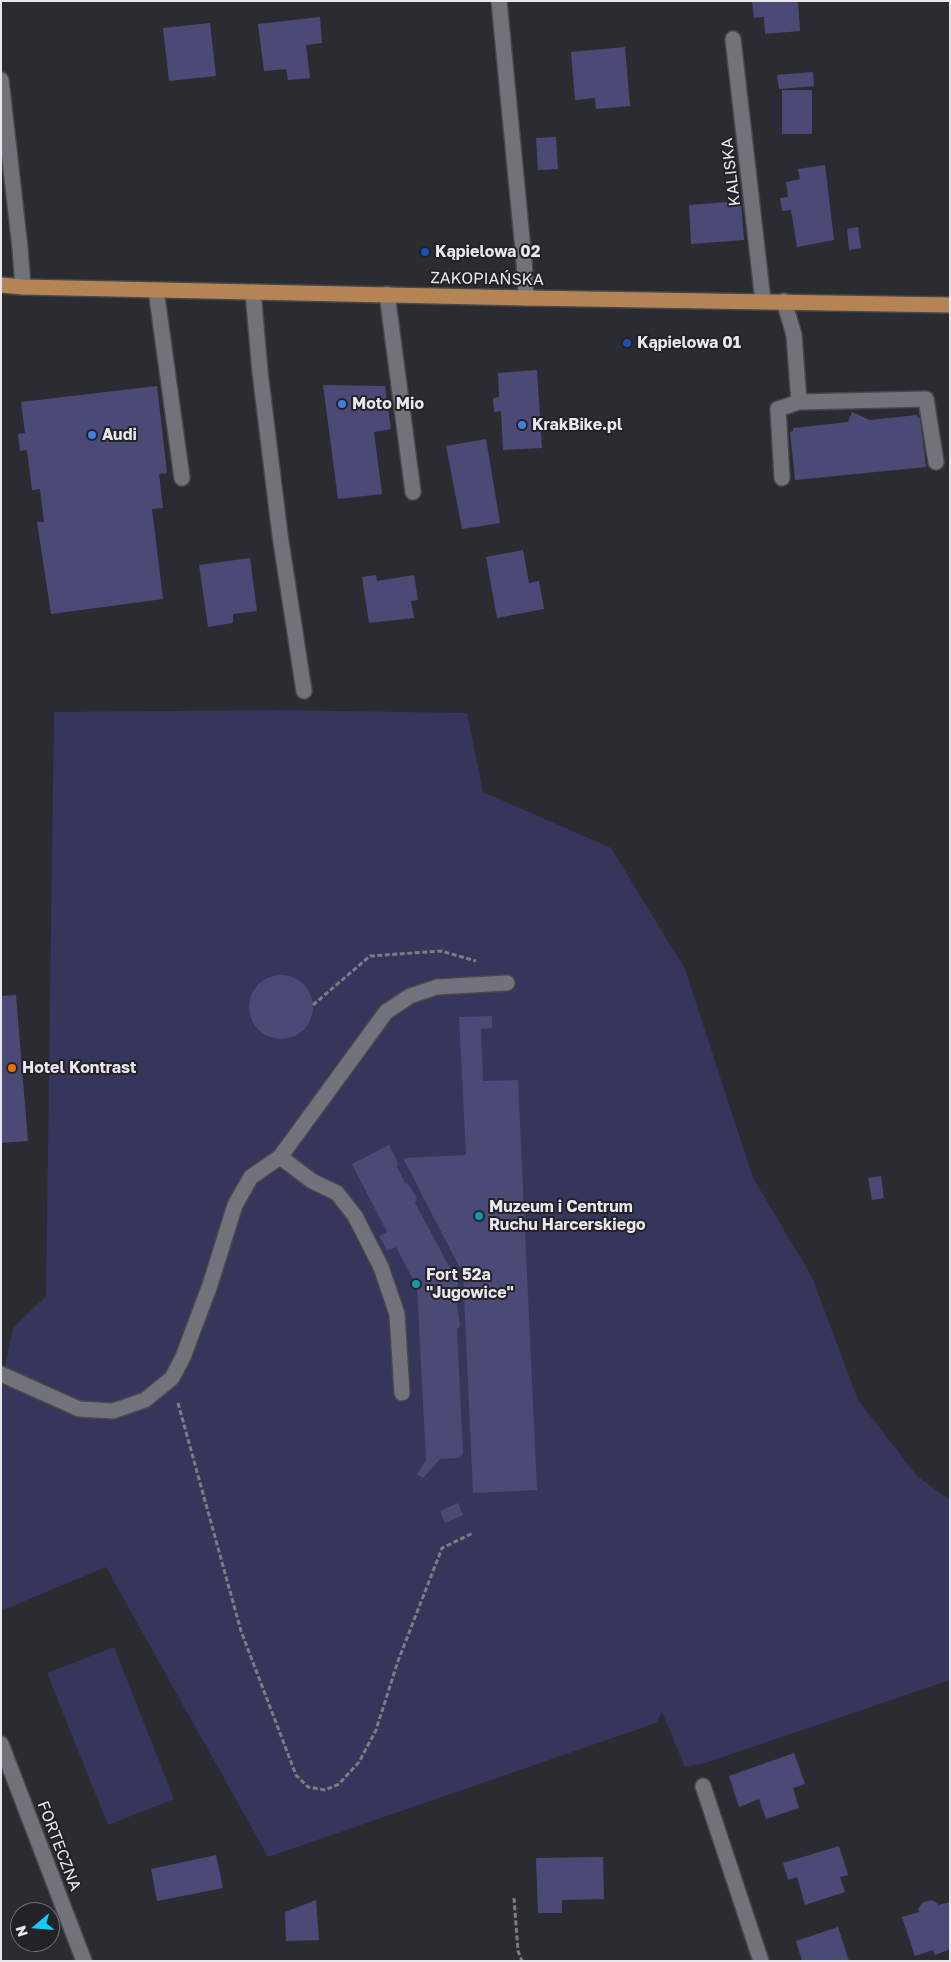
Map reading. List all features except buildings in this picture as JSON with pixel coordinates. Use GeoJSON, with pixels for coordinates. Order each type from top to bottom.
{"type":"FeatureCollection","features":[{"type":"Feature","properties":{"kind":"main road","name":"ZAKOPIAŃSKA"},"geometry":{"type":"LineString","coordinates":[[1,286],[950,305]]}},
{"type":"Feature","properties":{"kind":"street"},"geometry":{"type":"LineString","coordinates":[[499,1],[526,298]]}},
{"type":"Feature","properties":{"kind":"street","name":"KALISKA"},"geometry":{"type":"LineString","coordinates":[[733,39],[763,301]]}},
{"type":"Feature","properties":{"kind":"street"},"geometry":{"type":"LineString","coordinates":[[1,80],[23,287]]}},
{"type":"Feature","properties":{"kind":"street"},"geometry":{"type":"LineString","coordinates":[[156,290],[182,478]]}},
{"type":"Feature","properties":{"kind":"street"},"geometry":{"type":"LineString","coordinates":[[253,292],[260,372],[280,535],[304,691]]}},
{"type":"Feature","properties":{"kind":"street"},"geometry":{"type":"LineString","coordinates":[[387,294],[413,492]]}},
{"type":"Feature","properties":{"kind":"street"},"geometry":{"type":"LineString","coordinates":[[784,301],[794,335],[799,402]]}},
{"type":"Feature","properties":{"kind":"street"},"geometry":{"type":"LineString","coordinates":[[782,478],[778,409],[799,402],[926,399],[936,462]]}},
{"type":"Feature","properties":{"kind":"street"},"geometry":{"type":"LineString","coordinates":[[1,1374],[79,1410],[113,1411],[146,1400],[172,1378],[183,1357],[210,1285],[235,1205],[251,1177],[280,1157],[386,1012],[410,996],[438,987],[507,983]]}},
{"type":"Feature","properties":{"kind":"street"},"geometry":{"type":"LineString","coordinates":[[280,1157],[312,1181],[337,1193],[360,1224],[381,1266],[397,1314],[402,1393]]}},
{"type":"Feature","properties":{"kind":"street","name":"FORTECZNA"},"geometry":{"type":"LineString","coordinates":[[1,1744],[84,1961]]}},
{"type":"Feature","properties":{"kind":"street"},"geometry":{"type":"LineString","coordinates":[[703,1786],[761,1961]]}},
{"type":"Feature","properties":{"kind":"path"},"geometry":{"type":"LineString","coordinates":[[313,1005],[370,956],[441,951],[479,962]]}},
{"type":"Feature","properties":{"kind":"path"},"geometry":{"type":"LineString","coordinates":[[172,1378],[241,1631],[296,1775],[308,1787],[325,1790],[339,1784],[359,1762],[376,1730],[398,1661],[442,1548],[473,1533]]}},
{"type":"Feature","properties":{"kind":"path"},"geometry":{"type":"LineString","coordinates":[[514,1898],[518,1951],[522,1961]]}},
{"type":"Feature","properties":{"kind":"shaded area"},"geometry":{"type":"Polygon","coordinates":[[[277,710],[467,713],[483,792],[611,848],[685,969],[753,1178],[812,1277],[858,1400],[917,1476],[950,1500],[950,1680],[705,1763],[685,1767],[662,1712],[656,1723],[268,1857],[106,1567],[1,1611],[1,1384],[13,1328],[46,1296],[54,712],[277,710]]]}},
{"type":"Feature","properties":{"kind":"shaded area"},"geometry":{"type":"Polygon","coordinates":[[[114,1647],[174,1799],[108,1825],[47,1673],[114,1647]]]}},
{"type":"Feature","properties":{"kind":"place","name":"Kąpielowa 02"},"geometry":{"type":"Point","coordinates":[425,252]}},
{"type":"Feature","properties":{"kind":"place","name":"Kąpielowa 01"},"geometry":{"type":"Point","coordinates":[627,343]}},
{"type":"Feature","properties":{"kind":"place","name":"Moto Mio"},"geometry":{"type":"Point","coordinates":[342,404]}},
{"type":"Feature","properties":{"kind":"place","name":"KrakBike.pl"},"geometry":{"type":"Point","coordinates":[522,425]}},
{"type":"Feature","properties":{"kind":"place","name":"Audi"},"geometry":{"type":"Point","coordinates":[92,435]}},
{"type":"Feature","properties":{"kind":"place","name":"Hotel Kontrast"},"geometry":{"type":"Point","coordinates":[12,1068]}},
{"type":"Feature","properties":{"kind":"place","name":"Muzeum i Centrum Ruchu Harcerskiego"},"geometry":{"type":"Point","coordinates":[479,1216]}},
{"type":"Feature","properties":{"kind":"place","name":"Fort 52a \"Jugowice\""},"geometry":{"type":"Point","coordinates":[416,1284]}}]}
